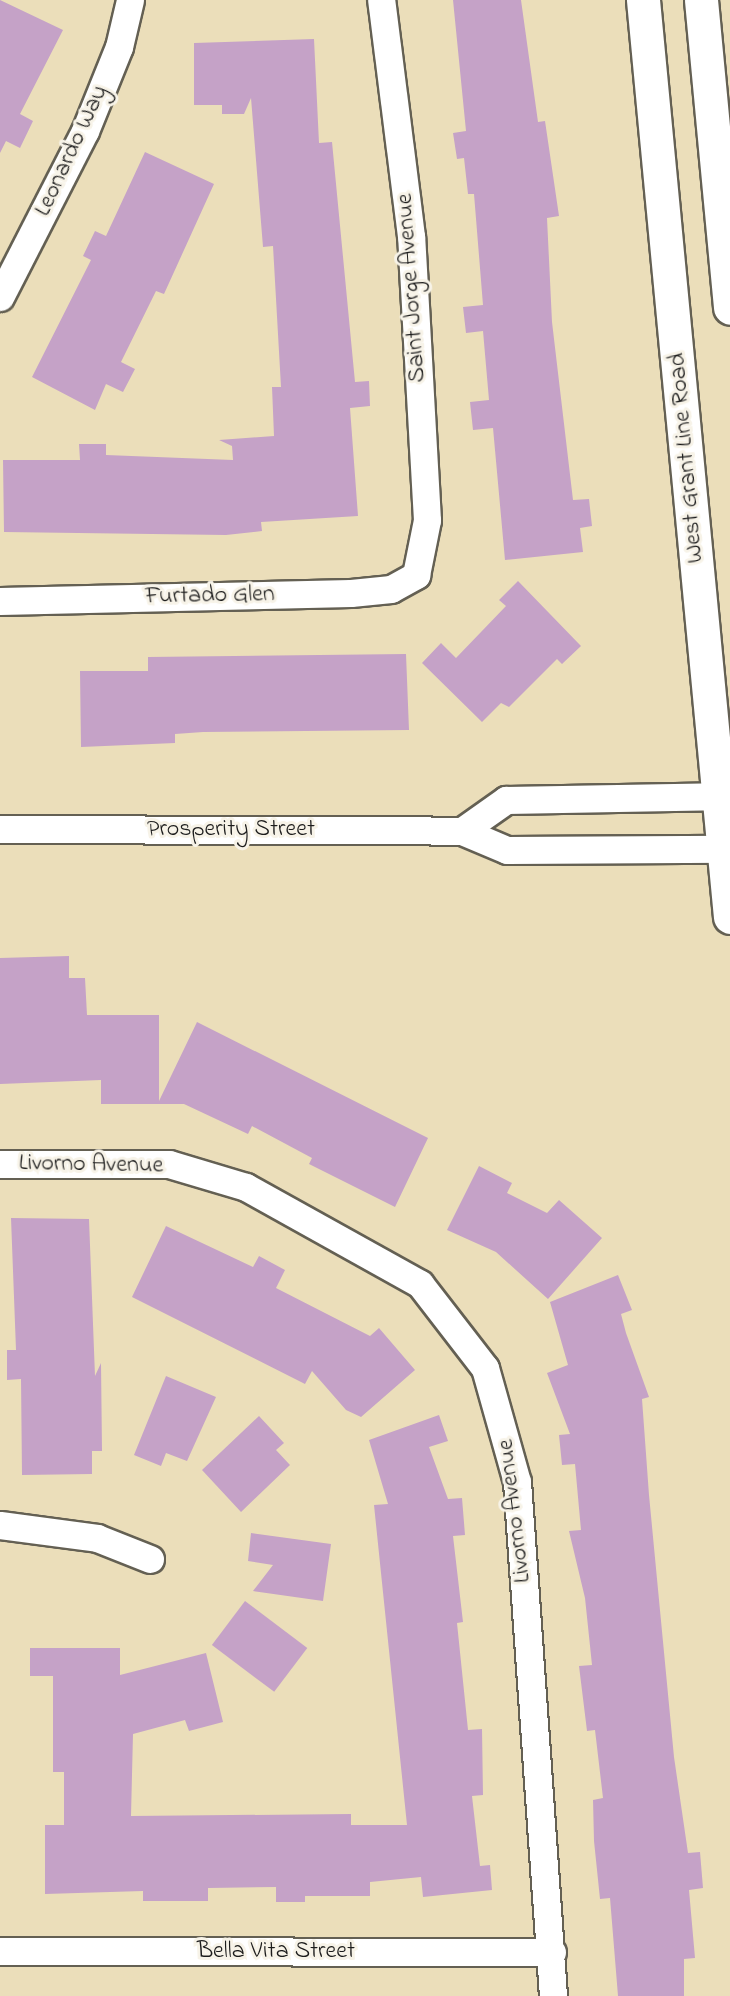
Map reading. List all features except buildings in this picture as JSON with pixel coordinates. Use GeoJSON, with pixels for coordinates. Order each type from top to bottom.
{"type":"FeatureCollection","features":[{"type":"Feature","properties":{"kind":"main road","name":"West Grant Line Road"},"geometry":{"type":"LineString","coordinates":[[643,0],[725,796],[730,917]]}},
{"type":"Feature","properties":{"kind":"main road"},"geometry":{"type":"LineString","coordinates":[[701,0],[730,308]]}},
{"type":"Feature","properties":{"kind":"street","name":"Leonardo Way"},"geometry":{"type":"LineString","coordinates":[[0,297],[85,131],[119,47],[130,0]]}},
{"type":"Feature","properties":{"kind":"street","name":"Saint Jorge Avenue"},"geometry":{"type":"LineString","coordinates":[[381,0],[411,236],[427,520],[416,575]]}},
{"type":"Feature","properties":{"kind":"street","name":"Furtado Glen"},"geometry":{"type":"LineString","coordinates":[[0,601],[351,593],[391,589],[416,575]]}},
{"type":"Feature","properties":{"kind":"street"},"geometry":{"type":"LineString","coordinates":[[462,831],[506,800],[725,796]]}},
{"type":"Feature","properties":{"kind":"street","name":"Prosperity Street"},"geometry":{"type":"LineString","coordinates":[[0,829],[462,831],[507,850],[727,849]]}},
{"type":"Feature","properties":{"kind":"street","name":"Livorno Avenue"},"geometry":{"type":"LineString","coordinates":[[0,1164],[169,1164],[246,1187],[420,1284],[468,1342],[485,1368],[517,1482],[552,1953],[553,1996]]}},
{"type":"Feature","properties":{"kind":"street"},"geometry":{"type":"LineString","coordinates":[[0,1525],[97,1538],[150,1559]]}},
{"type":"Feature","properties":{"kind":"street","name":"Bella Vita Street"},"geometry":{"type":"LineString","coordinates":[[0,1951],[552,1953]]}}]}
